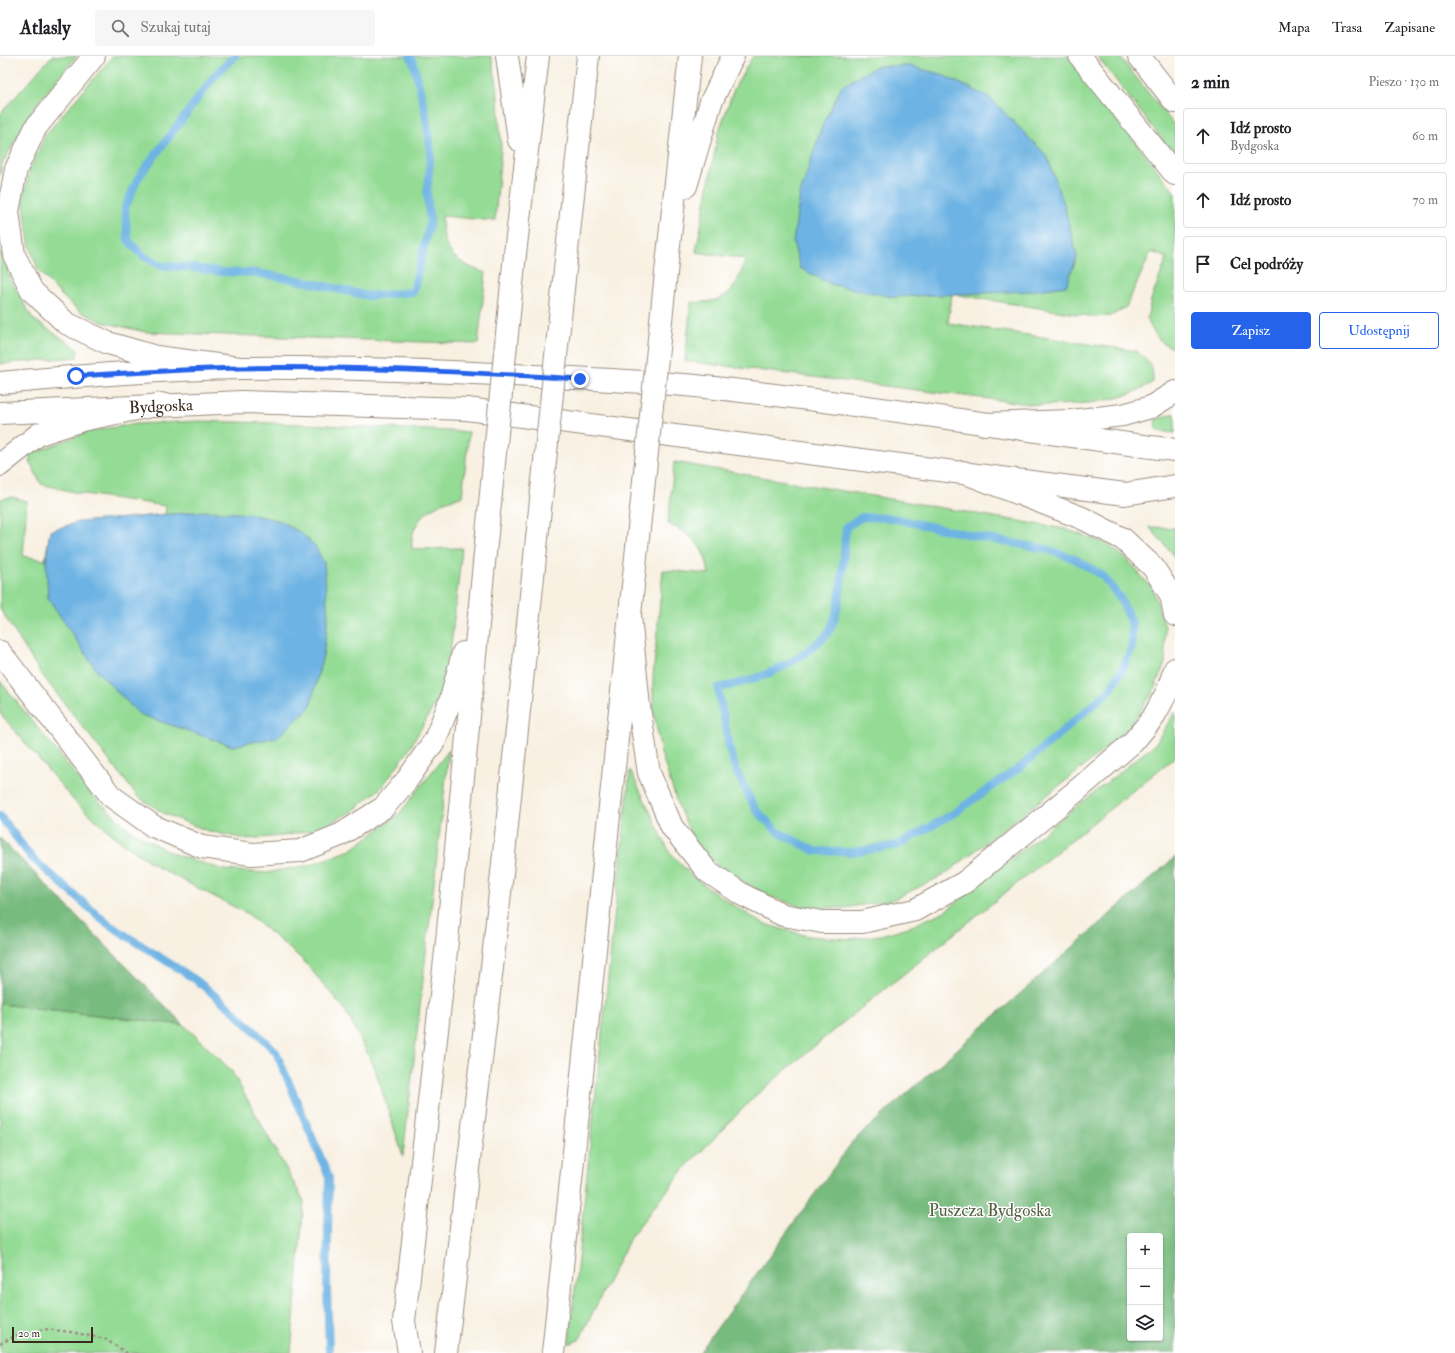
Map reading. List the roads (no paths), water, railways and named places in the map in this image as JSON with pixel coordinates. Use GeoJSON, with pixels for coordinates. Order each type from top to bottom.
{"type":"FeatureCollection","features":[{"type":"Feature","properties":{"kind":"main road"},"geometry":{"type":"LineString","coordinates":[[94,56],[36,127],[16,169],[8,212],[14,255],[32,291],[66,323],[108,343],[156,357],[240,368]]}},
{"type":"Feature","properties":{"kind":"main road"},"geometry":{"type":"LineString","coordinates":[[507,56],[518,121],[523,181]]}},
{"type":"Feature","properties":{"kind":"main road"},"geometry":{"type":"LineString","coordinates":[[409,1353],[404,1321],[446,951],[480,588],[487,533],[515,254],[538,56]]}},
{"type":"Feature","properties":{"kind":"main road"},"geometry":{"type":"LineString","coordinates":[[446,1353],[493,960],[588,56]]}},
{"type":"Feature","properties":{"kind":"main road"},"geometry":{"type":"LineString","coordinates":[[553,1353],[690,56]]}},
{"type":"Feature","properties":{"kind":"main road"},"geometry":{"type":"LineString","coordinates":[[670,237],[711,102],[733,56]]}},
{"type":"Feature","properties":{"kind":"main road"},"geometry":{"type":"LineString","coordinates":[[1080,56],[1175,174]]}},
{"type":"Feature","properties":{"kind":"main road"},"geometry":{"type":"LineString","coordinates":[[1139,56],[1175,102]]}},
{"type":"Feature","properties":{"kind":"main road","name":"Bydgoska"},"geometry":{"type":"LineString","coordinates":[[0,383],[84,376],[240,368],[311,368],[465,372],[703,387],[841,403],[984,424]]}},
{"type":"Feature","properties":{"kind":"main road"},"geometry":{"type":"LineString","coordinates":[[984,424],[1071,421],[1123,415],[1151,407],[1175,392]]}},
{"type":"Feature","properties":{"kind":"main road","name":"Bydgoska"},"geometry":{"type":"LineString","coordinates":[[0,413],[162,404],[242,402],[467,409],[963,472]]}},
{"type":"Feature","properties":{"kind":"main road"},"geometry":{"type":"LineString","coordinates":[[0,465],[39,434],[82,420],[162,404]]}},
{"type":"Feature","properties":{"kind":"main road"},"geometry":{"type":"LineString","coordinates":[[984,424],[1175,450]]}},
{"type":"Feature","properties":{"kind":"main road"},"geometry":{"type":"LineString","coordinates":[[963,472],[1125,494],[1175,486]]}},
{"type":"Feature","properties":{"kind":"main road"},"geometry":{"type":"LineString","coordinates":[[963,472],[1082,518],[1123,539],[1153,567],[1171,595],[1175,615]]}},
{"type":"Feature","properties":{"kind":"main road"},"geometry":{"type":"LineString","coordinates":[[0,652],[111,796],[153,826],[202,847],[252,854],[300,851],[340,835],[383,808],[407,780],[435,740],[451,699],[480,588]]}},
{"type":"Feature","properties":{"kind":"main road"},"geometry":{"type":"LineString","coordinates":[[630,616],[639,707],[649,773],[672,827],[707,871],[743,895],[783,915],[822,922],[862,922],[915,910],[965,882],[1075,792],[1132,742],[1153,718],[1167,692],[1175,669]]}},
{"type":"Feature","properties":{"kind":"water"},"geometry":{"type":"Polygon","coordinates":[[[877,66],[909,66],[940,74],[989,97],[1047,156],[1064,204],[1077,257],[1066,286],[1031,291],[892,297],[830,284],[800,268],[793,242],[800,194],[822,126],[842,86],[877,66]]]}},
{"type":"Feature","properties":{"kind":"water"},"geometry":{"type":"Polygon","coordinates":[[[206,511],[249,514],[281,521],[301,533],[315,546],[324,563],[328,617],[323,655],[310,707],[278,737],[232,746],[139,714],[97,671],[48,598],[46,560],[50,531],[78,522],[206,511]]]}},
{"type":"Feature","properties":{"kind":"waterway"},"geometry":{"type":"LineString","coordinates":[[235,56],[217,73],[138,178],[125,208],[128,240],[143,256],[162,266],[188,267],[222,272],[256,273],[303,281],[368,296],[413,292],[430,222],[427,193],[431,152],[425,110],[413,61],[410,56]]}},
{"type":"Feature","properties":{"kind":"waterway"},"geometry":{"type":"LineString","coordinates":[[862,517],[891,518],[989,539],[1046,549],[1075,559],[1102,575],[1120,598],[1132,623],[1132,647],[1122,670],[1110,690],[1022,766],[951,815],[898,845],[854,852],[815,851],[778,832],[756,810],[736,771],[729,747],[718,688],[745,682],[771,672],[795,660],[826,636],[833,623],[837,610],[843,567],[846,527],[862,517]]}},
{"type":"Feature","properties":{"kind":"waterway"},"geometry":{"type":"LineString","coordinates":[[0,816],[32,858],[108,924],[196,980],[235,1012],[276,1052],[329,1177],[327,1287],[329,1353]]}},
{"type":"Feature","properties":{"kind":"park label","name":"Puszcza Bydgoska"},"geometry":{"type":"Point","coordinates":[990,1210]}}]}
